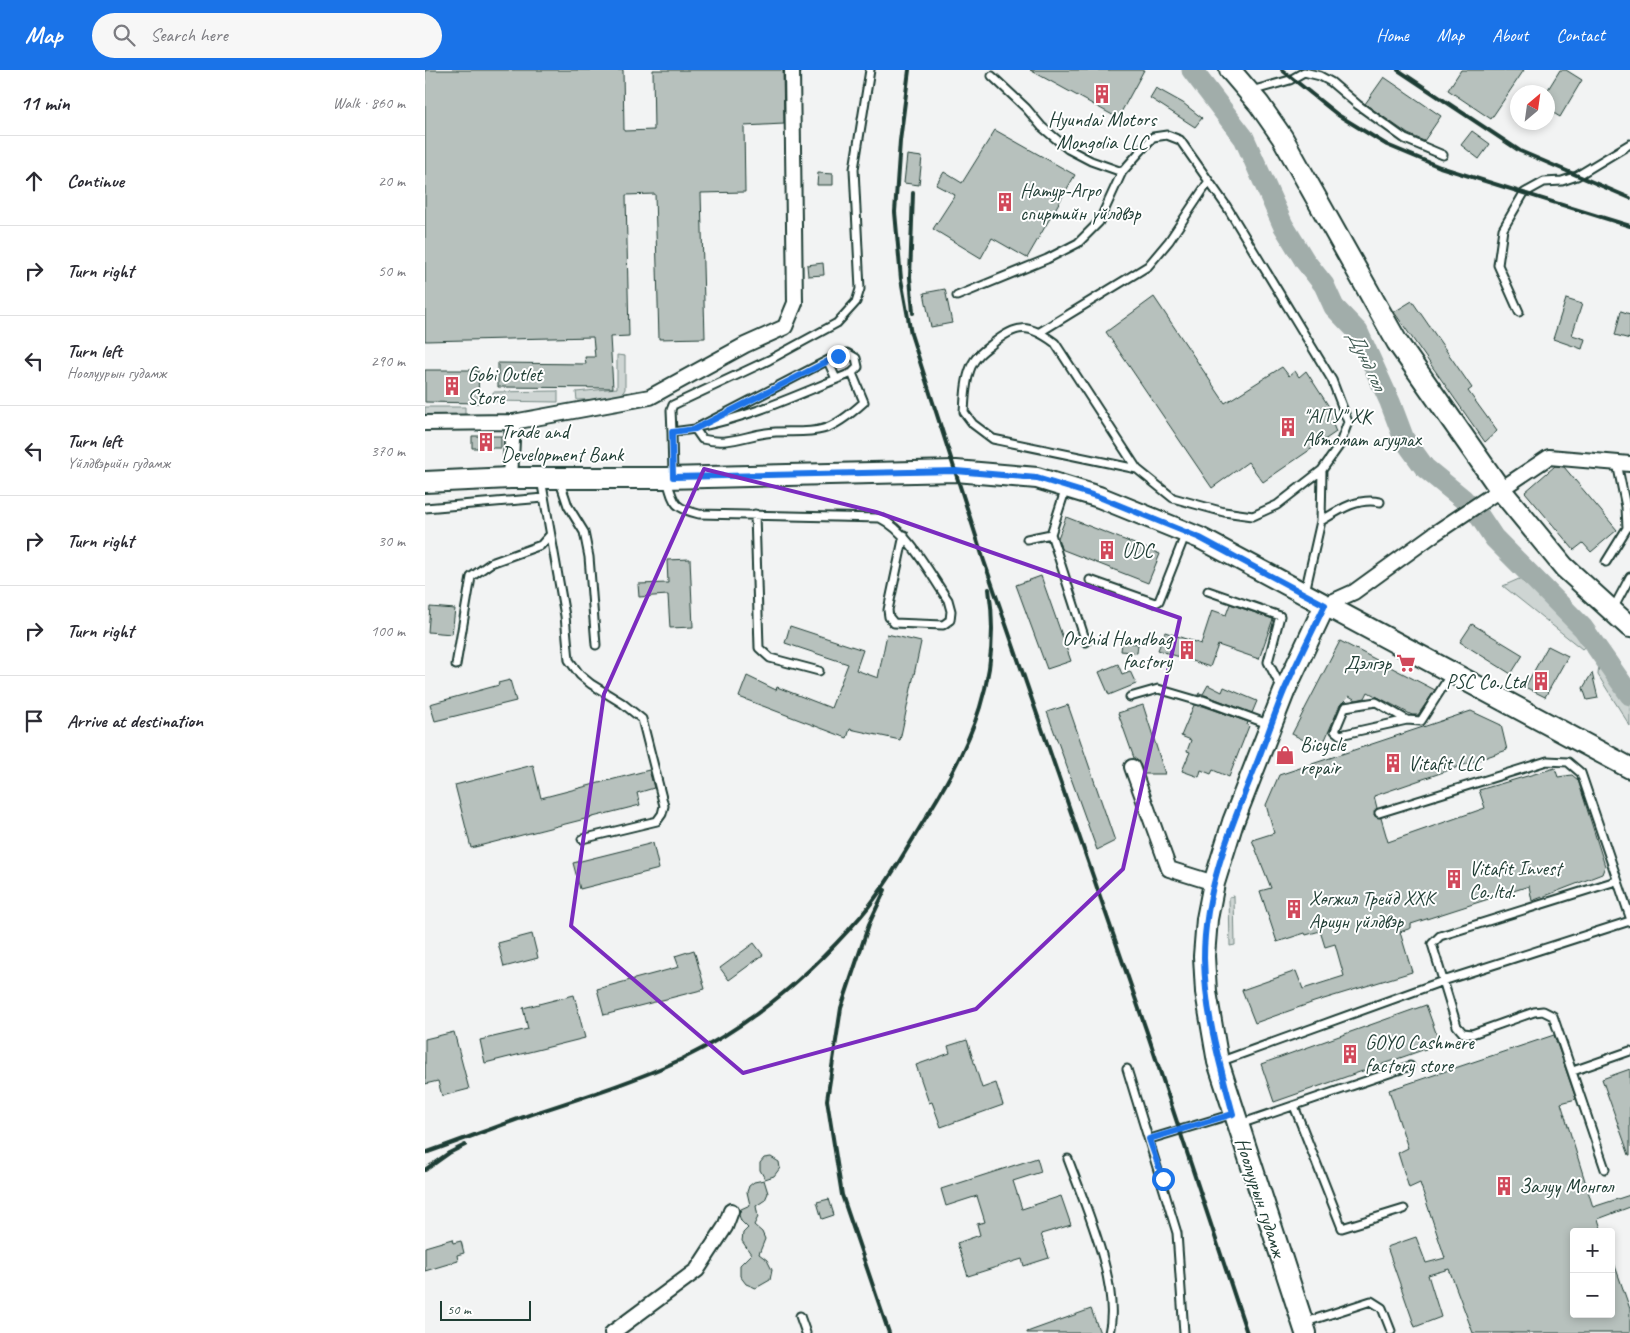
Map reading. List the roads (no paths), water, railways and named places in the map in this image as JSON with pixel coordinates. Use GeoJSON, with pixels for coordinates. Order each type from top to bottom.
{"type":"FeatureCollection","features":[{"type":"Feature","properties":{"kind":"street"},"geometry":{"type":"LineString","coordinates":[[425,423],[513,422],[649,397],[745,345],[785,328],[795,302],[792,70]]}},
{"type":"Feature","properties":{"kind":"street"},"geometry":{"type":"LineString","coordinates":[[1229,70],[1249,92],[1282,138],[1397,342],[1497,492],[1564,567],[1630,627]]}},
{"type":"Feature","properties":{"kind":"street"},"geometry":{"type":"LineString","coordinates":[[511,478],[513,422]]}},
{"type":"Feature","properties":{"kind":"street"},"geometry":{"type":"LineString","coordinates":[[1325,605],[1354,592],[1434,534],[1549,457],[1623,463]]}},
{"type":"Feature","properties":{"kind":"street"},"geometry":{"type":"LineString","coordinates":[[425,482],[511,478],[550,479],[956,471],[1037,478],[1099,497],[1187,533],[1630,768]]}},
{"type":"Feature","properties":{"kind":"street","name":"Ноолуурын гудамж"},"geometry":{"type":"LineString","coordinates":[[1304,1328],[1218,1062],[1206,992],[1204,956],[1207,919],[1214,883],[1233,822],[1284,692],[1325,605]]}},
{"type":"Feature","properties":{"kind":"street"},"geometry":{"type":"LineString","coordinates":[[1132,767],[1169,869],[1214,883]]}},
{"type":"Feature","properties":{"kind":"street"},"geometry":{"type":"LineString","coordinates":[[612,1333],[697,1270],[725,1227],[731,1211]]}},
{"type":"Feature","properties":{"kind":"lane"},"geometry":{"type":"LineString","coordinates":[[870,70],[854,169],[860,289],[856,302],[837,323],[769,360],[673,405],[671,410],[670,477],[674,503],[682,510],[699,514],[880,518],[891,523],[904,535],[948,600],[951,611],[950,620],[943,625],[895,623],[889,617],[888,610],[904,535]]}},
{"type":"Feature","properties":{"kind":"lane"},"geometry":{"type":"LineString","coordinates":[[1249,92],[1290,80],[1304,72],[1319,76],[1331,82],[1358,105],[1405,139],[1443,155]]}},
{"type":"Feature","properties":{"kind":"lane"},"geometry":{"type":"LineString","coordinates":[[992,76],[1026,108],[1042,127],[1069,149],[1091,161],[1122,172]]}},
{"type":"Feature","properties":{"kind":"lane"},"geometry":{"type":"LineString","coordinates":[[957,296],[1047,259],[1078,243],[1099,222],[1122,172],[1153,136],[1167,135],[1180,140],[1209,181],[1332,380],[1348,422],[1339,446],[1322,470],[1277,505],[1253,516],[1224,512],[1173,498],[1137,469],[1055,343],[1040,332],[1024,328],[1006,332],[977,357],[969,376],[964,412],[973,424],[993,439],[1137,469]]}},
{"type":"Feature","properties":{"kind":"lane"},"geometry":{"type":"LineString","coordinates":[[1519,312],[1498,265],[1503,229],[1524,193],[1544,182],[1562,181],[1577,176],[1630,144]]}},
{"type":"Feature","properties":{"kind":"lane"},"geometry":{"type":"LineString","coordinates":[[1040,332],[1148,266],[1169,241],[1209,181]]}},
{"type":"Feature","properties":{"kind":"lane"},"geometry":{"type":"LineString","coordinates":[[672,432],[699,427],[721,422],[770,406],[852,373],[857,367],[856,358],[847,353],[828,361],[699,427]]}},
{"type":"Feature","properties":{"kind":"lane"},"geometry":{"type":"LineString","coordinates":[[828,361],[836,379]]}},
{"type":"Feature","properties":{"kind":"lane"},"geometry":{"type":"LineString","coordinates":[[699,427],[702,439],[716,443],[729,442],[766,433],[823,429],[853,413],[864,402],[852,373]]}},
{"type":"Feature","properties":{"kind":"lane"},"geometry":{"type":"LineString","coordinates":[[1606,562],[1627,528],[1623,463]]}},
{"type":"Feature","properties":{"kind":"lane"},"geometry":{"type":"LineString","coordinates":[[1305,594],[1321,521],[1322,470]]}},
{"type":"Feature","properties":{"kind":"lane"},"geometry":{"type":"LineString","coordinates":[[550,479],[544,498],[565,616],[569,660],[580,675],[622,703],[641,719],[648,738],[664,806],[662,814],[657,821],[582,839]]}},
{"type":"Feature","properties":{"kind":"lane"},"geometry":{"type":"LineString","coordinates":[[550,479],[584,532],[589,557],[596,644]]}},
{"type":"Feature","properties":{"kind":"lane"},"geometry":{"type":"LineString","coordinates":[[1066,487],[1051,534],[1086,642]]}},
{"type":"Feature","properties":{"kind":"lane"},"geometry":{"type":"LineString","coordinates":[[425,508],[544,498]]}},
{"type":"Feature","properties":{"kind":"lane"},"geometry":{"type":"LineString","coordinates":[[1321,521],[1346,505],[1372,500],[1380,502]]}},
{"type":"Feature","properties":{"kind":"lane"},"geometry":{"type":"LineString","coordinates":[[755,514],[759,648],[770,658],[819,671]]}},
{"type":"Feature","properties":{"kind":"lane"},"geometry":{"type":"LineString","coordinates":[[1090,580],[1155,603],[1159,601],[1187,533]]}},
{"type":"Feature","properties":{"kind":"lane"},"geometry":{"type":"LineString","coordinates":[[1027,539],[1051,534]]}},
{"type":"Feature","properties":{"kind":"lane"},"geometry":{"type":"LineString","coordinates":[[456,665],[471,577],[491,563],[517,552],[541,545],[550,536]]}},
{"type":"Feature","properties":{"kind":"lane"},"geometry":{"type":"LineString","coordinates":[[1612,612],[1630,577]]}},
{"type":"Feature","properties":{"kind":"lane"},"geometry":{"type":"LineString","coordinates":[[1208,591],[1279,616],[1268,662],[1284,692]]}},
{"type":"Feature","properties":{"kind":"lane"},"geometry":{"type":"LineString","coordinates":[[1407,720],[1376,702],[1345,708],[1335,731],[1340,736],[1407,720],[1421,721],[1451,674]]}},
{"type":"Feature","properties":{"kind":"lane"},"geometry":{"type":"LineString","coordinates":[[1130,697],[1158,689],[1199,701],[1203,700],[1271,725]]}},
{"type":"Feature","properties":{"kind":"lane"},"geometry":{"type":"LineString","coordinates":[[1218,1062],[1443,981],[1630,919],[1581,773],[1568,762],[1547,761],[1379,813]]}},
{"type":"Feature","properties":{"kind":"lane"},"geometry":{"type":"LineString","coordinates":[[1605,1169],[1553,1016],[1543,1012],[1534,1012],[1473,1034],[1463,1033],[1457,1026],[1432,944],[1440,936],[1617,881]]}},
{"type":"Feature","properties":{"kind":"lane"},"geometry":{"type":"LineString","coordinates":[[1573,1072],[1630,1051]]}},
{"type":"Feature","properties":{"kind":"lane"},"geometry":{"type":"LineString","coordinates":[[1149,1139],[1294,1106],[1410,1066]]}},
{"type":"Feature","properties":{"kind":"lane"},"geometry":{"type":"LineString","coordinates":[[1127,1069],[1177,1233],[1184,1333]]}},
{"type":"Feature","properties":{"kind":"lane"},"geometry":{"type":"LineString","coordinates":[[1294,1106],[1342,1228],[1404,1209]]}},
{"type":"Feature","properties":{"kind":"lane"},"geometry":{"type":"LineString","coordinates":[[1067,1159],[1107,1272],[1112,1297],[1109,1333]]}},
{"type":"Feature","properties":{"kind":"lane"},"geometry":{"type":"LineString","coordinates":[[1304,1328],[1364,1302],[1371,1302],[1382,1308],[1391,1330]]}},
{"type":"Feature","properties":{"kind":"lane"},"geometry":{"type":"LineString","coordinates":[[800,1316],[806,1333]]}},
{"type":"Feature","properties":{"kind":"waterway","name":"Дунд гол"},"geometry":{"type":"LineString","coordinates":[[1192,70],[1244,138],[1283,225],[1305,261],[1324,285],[1334,307],[1358,332],[1390,402],[1404,439],[1425,468],[1478,514],[1494,538],[1583,628],[1630,695]]}},
{"type":"Feature","properties":{"kind":"railway"},"geometry":{"type":"LineString","coordinates":[[909,70],[900,141],[895,212],[901,279],[911,334],[984,561],[1149,1038],[1247,1333]]}},
{"type":"Feature","properties":{"kind":"railway"},"geometry":{"type":"LineString","coordinates":[[1282,70],[1338,115],[1387,145],[1440,167],[1630,226]]}},
{"type":"Feature","properties":{"kind":"railway"},"geometry":{"type":"LineString","coordinates":[[1398,70],[1520,151],[1630,198]]}},
{"type":"Feature","properties":{"kind":"railway"},"geometry":{"type":"LineString","coordinates":[[913,193],[910,277],[913,313]]}},
{"type":"Feature","properties":{"kind":"railway"},"geometry":{"type":"LineString","coordinates":[[425,1153],[628,1082],[682,1059],[732,1031],[755,1015],[822,958],[861,916],[888,879],[944,788],[970,735],[987,680],[991,651],[992,621],[989,589]]}},
{"type":"Feature","properties":{"kind":"railway"},"geometry":{"type":"LineString","coordinates":[[885,890],[869,924],[841,1008],[827,1100],[842,1195],[889,1333]]}},
{"type":"Feature","properties":{"kind":"railway"},"geometry":{"type":"LineString","coordinates":[[425,1170],[449,1153],[465,1145]]}},
{"type":"Feature","properties":{"kind":"place","name":"Hyundai Motors Mongolia LLC"},"geometry":{"type":"Point","coordinates":[1102,94]}},
{"type":"Feature","properties":{"kind":"place","name":"Натур-Агро спиртийн үйлдвэр"},"geometry":{"type":"Point","coordinates":[1005,202]}},
{"type":"Feature","properties":{"kind":"place","name":"Gobi Outlet Store"},"geometry":{"type":"Point","coordinates":[452,386]}},
{"type":"Feature","properties":{"kind":"place","name":"\"АПУ\" ХК Автомат агуулах"},"geometry":{"type":"Point","coordinates":[1288,427]}},
{"type":"Feature","properties":{"kind":"place","name":"Trade and Development Bank"},"geometry":{"type":"Point","coordinates":[486,442]}},
{"type":"Feature","properties":{"kind":"place","name":"UDC"},"geometry":{"type":"Point","coordinates":[1107,550]}},
{"type":"Feature","properties":{"kind":"place","name":"Orchid Handbag factory"},"geometry":{"type":"Point","coordinates":[1187,650]}},
{"type":"Feature","properties":{"kind":"place","name":"Дэлгэр"},"geometry":{"type":"Point","coordinates":[1406,663]}},
{"type":"Feature","properties":{"kind":"place","name":"PSC Co.,Ltd"},"geometry":{"type":"Point","coordinates":[1541,681]}},
{"type":"Feature","properties":{"kind":"place","name":"Bicycle repair"},"geometry":{"type":"Point","coordinates":[1285,755]}},
{"type":"Feature","properties":{"kind":"place","name":"Vitafit LLC"},"geometry":{"type":"Point","coordinates":[1393,763]}},
{"type":"Feature","properties":{"kind":"place","name":"Vitafit Invest Co.,ltd."},"geometry":{"type":"Point","coordinates":[1454,879]}},
{"type":"Feature","properties":{"kind":"place","name":"Хөгжил Трейд ХХК Ариун үйлдвэр"},"geometry":{"type":"Point","coordinates":[1294,909]}},
{"type":"Feature","properties":{"kind":"place","name":"GOYO Cashmere factory store"},"geometry":{"type":"Point","coordinates":[1350,1054]}},
{"type":"Feature","properties":{"kind":"place","name":"Залуу Монгол"},"geometry":{"type":"Point","coordinates":[1504,1186]}}]}
